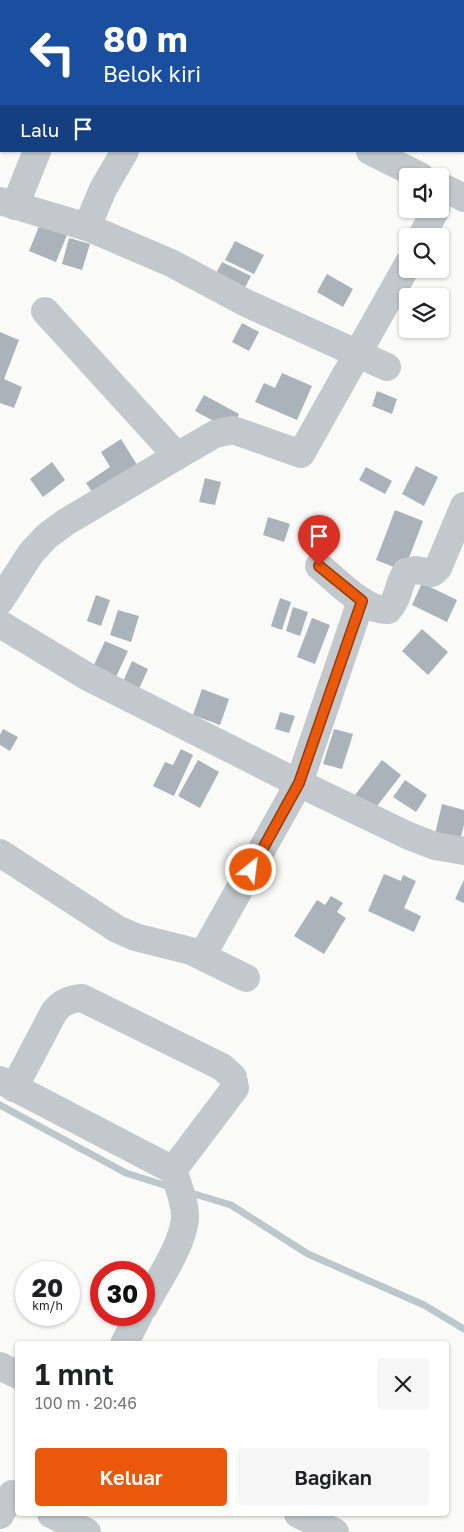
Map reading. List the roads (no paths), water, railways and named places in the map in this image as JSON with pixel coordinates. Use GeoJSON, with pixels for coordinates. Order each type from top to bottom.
{"type":"FeatureCollection","features":[{"type":"Feature","properties":{"kind":"street"},"geometry":{"type":"LineString","coordinates":[[36,152],[7,204],[87,227],[171,263],[246,303],[387,367]]}},
{"type":"Feature","properties":{"kind":"street"},"geometry":{"type":"LineString","coordinates":[[87,227],[103,189],[124,152]]}},
{"type":"Feature","properties":{"kind":"street"},"geometry":{"type":"LineString","coordinates":[[372,152],[404,168]]}},
{"type":"Feature","properties":{"kind":"street"},"geometry":{"type":"LineString","coordinates":[[400,278],[301,454],[233,430],[214,434],[66,522],[47,536],[31,553],[0,617],[88,677],[409,836],[435,846],[464,851]]}},
{"type":"Feature","properties":{"kind":"street"},"geometry":{"type":"LineString","coordinates":[[45,311],[177,456]]}},
{"type":"Feature","properties":{"kind":"street"},"geometry":{"type":"LineString","coordinates":[[319,566],[362,601],[374,608],[388,610],[394,604],[406,572],[416,570],[432,573],[438,568],[464,506]]}},
{"type":"Feature","properties":{"kind":"street"},"geometry":{"type":"LineString","coordinates":[[202,956],[299,783],[362,601]]}},
{"type":"Feature","properties":{"kind":"street"},"geometry":{"type":"LineString","coordinates":[[0,853],[117,929],[135,937],[202,956],[246,978]]}},
{"type":"Feature","properties":{"kind":"street"},"geometry":{"type":"LineString","coordinates":[[155,1286],[182,1235],[185,1218],[184,1206],[173,1170],[7,1084],[60,1004],[82,998],[222,1067],[233,1077],[235,1088],[173,1170]]}},
{"type":"Feature","properties":{"kind":"street"},"geometry":{"type":"LineString","coordinates":[[126,1341],[133,1326]]}},
{"type":"Feature","properties":{"kind":"street"},"geometry":{"type":"LineString","coordinates":[[0,1366],[15,1374]]}},
{"type":"Feature","properties":{"kind":"street"},"geometry":{"type":"LineString","coordinates":[[55,1516],[87,1532]]}},
{"type":"Feature","properties":{"kind":"street"},"geometry":{"type":"LineString","coordinates":[[302,1516],[334,1532]]}},
{"type":"Feature","properties":{"kind":"waterway"},"geometry":{"type":"LineString","coordinates":[[0,1105],[126,1173],[170,1187]]}},
{"type":"Feature","properties":{"kind":"waterway"},"geometry":{"type":"LineString","coordinates":[[188,1192],[231,1205],[308,1254],[424,1305],[464,1329]]}}]}
